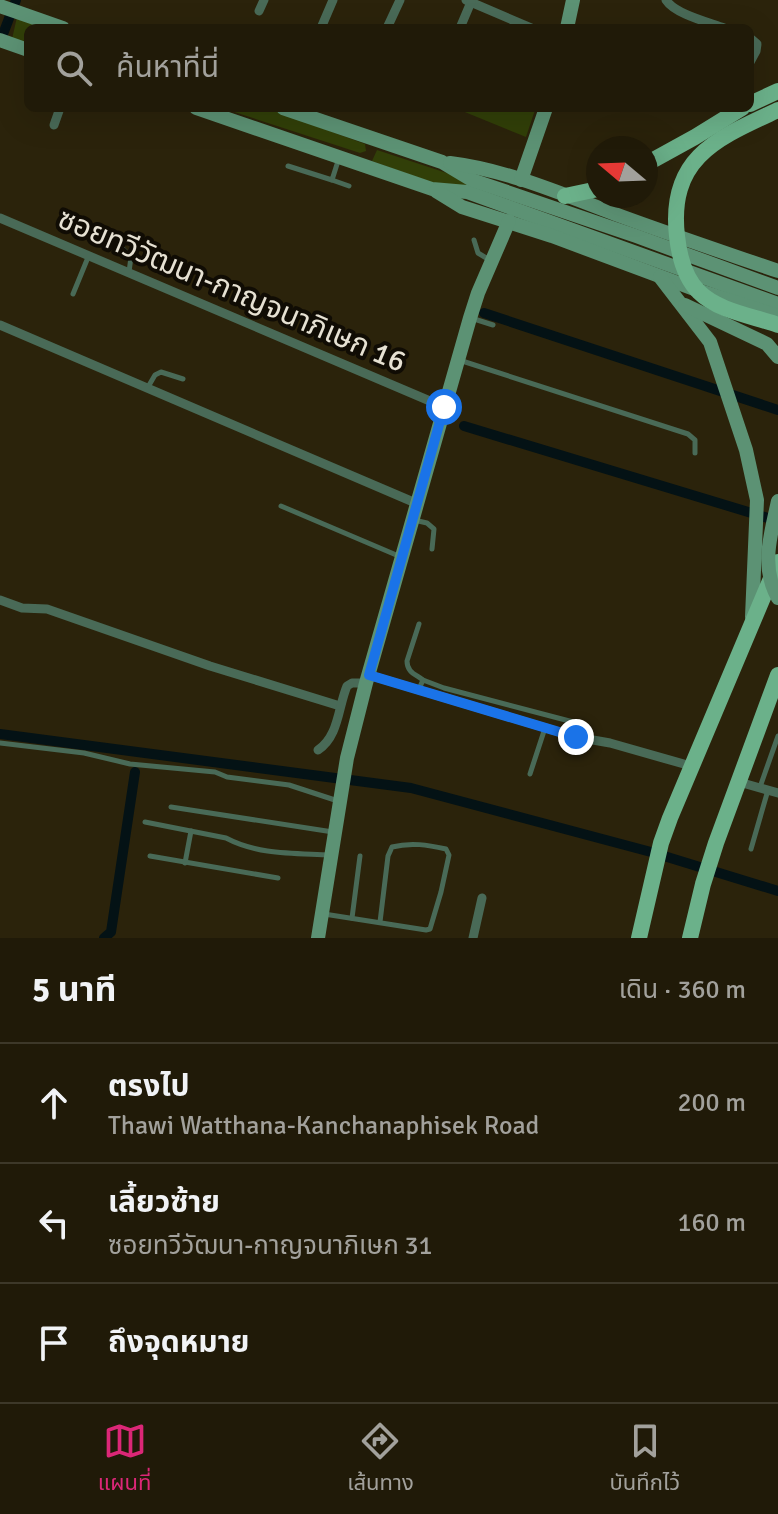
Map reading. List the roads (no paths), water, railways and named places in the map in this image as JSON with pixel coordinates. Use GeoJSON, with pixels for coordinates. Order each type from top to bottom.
{"type":"FeatureCollection","features":[{"type":"Feature","properties":{"kind":"main road"},"geometry":{"type":"LineString","coordinates":[[568,24],[573,0]]}},
{"type":"Feature","properties":{"kind":"main road"},"geometry":{"type":"LineString","coordinates":[[0,6],[51,24]]}},
{"type":"Feature","properties":{"kind":"main road"},"geometry":{"type":"LineString","coordinates":[[0,40],[24,49]]}},
{"type":"Feature","properties":{"kind":"main road"},"geometry":{"type":"LineString","coordinates":[[754,102],[778,91]]}},
{"type":"Feature","properties":{"kind":"main road"},"geometry":{"type":"LineString","coordinates":[[778,110],[730,132],[700,155],[683,181],[675,222],[678,248],[686,271],[700,293],[717,304],[778,325]]}},
{"type":"Feature","properties":{"kind":"main road"},"geometry":{"type":"LineString","coordinates":[[208,112],[432,189],[462,207],[778,316]]}},
{"type":"Feature","properties":{"kind":"main road"},"geometry":{"type":"LineString","coordinates":[[295,112],[442,162],[521,180],[778,271]]}},
{"type":"Feature","properties":{"kind":"main road"},"geometry":{"type":"LineString","coordinates":[[521,180],[545,112]]}},
{"type":"Feature","properties":{"kind":"main road"},"geometry":{"type":"LineString","coordinates":[[658,157],[736,112]]}},
{"type":"Feature","properties":{"kind":"main road"},"geometry":{"type":"LineString","coordinates":[[358,162],[369,152],[368,137]]}},
{"type":"Feature","properties":{"kind":"main road"},"geometry":{"type":"LineString","coordinates":[[442,162],[472,180],[778,288]]}},
{"type":"Feature","properties":{"kind":"main road"},"geometry":{"type":"LineString","coordinates":[[432,189],[467,192],[778,304]]}},
{"type":"Feature","properties":{"kind":"main road"},"geometry":{"type":"LineString","coordinates":[[565,196],[586,192]]}},
{"type":"Feature","properties":{"kind":"main road"},"geometry":{"type":"LineString","coordinates":[[318,938],[347,758],[367,679],[470,318],[509,221]]}},
{"type":"Feature","properties":{"kind":"main road"},"geometry":{"type":"LineString","coordinates":[[660,277],[710,342],[746,450],[757,500],[752,622]]}},
{"type":"Feature","properties":{"kind":"main road"},"geometry":{"type":"LineString","coordinates":[[682,303],[767,344],[778,357]]}},
{"type":"Feature","properties":{"kind":"main road"},"geometry":{"type":"LineString","coordinates":[[778,501],[768,554],[768,576],[778,598]]}},
{"type":"Feature","properties":{"kind":"main road"},"geometry":{"type":"LineString","coordinates":[[639,938],[666,831],[778,562]]}},
{"type":"Feature","properties":{"kind":"main road"},"geometry":{"type":"LineString","coordinates":[[690,938],[716,843],[778,675]]}},
{"type":"Feature","properties":{"kind":"street"},"geometry":{"type":"LineString","coordinates":[[259,11],[264,0]]}},
{"type":"Feature","properties":{"kind":"street"},"geometry":{"type":"LineString","coordinates":[[323,24],[333,0]]}},
{"type":"Feature","properties":{"kind":"street"},"geometry":{"type":"LineString","coordinates":[[389,24],[400,0]]}},
{"type":"Feature","properties":{"kind":"street"},"geometry":{"type":"LineString","coordinates":[[666,0],[678,10],[714,24]]}},
{"type":"Feature","properties":{"kind":"street"},"geometry":{"type":"LineString","coordinates":[[461,24],[469,1],[522,24]]}},
{"type":"Feature","properties":{"kind":"street"},"geometry":{"type":"LineString","coordinates":[[54,125],[59,112]]}},
{"type":"Feature","properties":{"kind":"street","name":"ซอยทวีวัฒนา-กาญจนาภิเษก 16"},"geometry":{"type":"LineString","coordinates":[[0,218],[444,407]]}},
{"type":"Feature","properties":{"kind":"street"},"geometry":{"type":"LineString","coordinates":[[0,325],[418,504]]}},
{"type":"Feature","properties":{"kind":"street"},"geometry":{"type":"LineString","coordinates":[[0,600],[22,608],[47,609],[210,666],[340,706]]}},
{"type":"Feature","properties":{"kind":"street"},"geometry":{"type":"LineString","coordinates":[[318,750],[332,736],[347,686],[367,679],[419,690],[576,737],[610,743],[691,766]]}},
{"type":"Feature","properties":{"kind":"street"},"geometry":{"type":"LineString","coordinates":[[739,782],[768,790]]}},
{"type":"Feature","properties":{"kind":"street"},"geometry":{"type":"LineString","coordinates":[[473,938],[482,898]]}},
{"type":"Feature","properties":{"kind":"lane"},"geometry":{"type":"LineString","coordinates":[[332,180],[339,156]]}},
{"type":"Feature","properties":{"kind":"lane"},"geometry":{"type":"LineString","coordinates":[[288,166],[349,186]]}},
{"type":"Feature","properties":{"kind":"lane"},"geometry":{"type":"LineString","coordinates":[[474,240],[478,253],[493,262]]}},
{"type":"Feature","properties":{"kind":"lane"},"geometry":{"type":"LineString","coordinates":[[109,243],[123,249],[131,257],[129,272]]}},
{"type":"Feature","properties":{"kind":"lane"},"geometry":{"type":"LineString","coordinates":[[73,294],[89,255]]}},
{"type":"Feature","properties":{"kind":"lane"},"geometry":{"type":"LineString","coordinates":[[470,318],[493,325]]}},
{"type":"Feature","properties":{"kind":"lane"},"geometry":{"type":"LineString","coordinates":[[458,360],[688,434],[695,440],[695,453]]}},
{"type":"Feature","properties":{"kind":"lane"},"geometry":{"type":"LineString","coordinates":[[148,387],[155,375],[161,372],[183,379]]}},
{"type":"Feature","properties":{"kind":"lane"},"geometry":{"type":"LineString","coordinates":[[281,506],[402,558]]}},
{"type":"Feature","properties":{"kind":"lane"},"geometry":{"type":"LineString","coordinates":[[413,519],[427,523],[434,529],[432,549]]}},
{"type":"Feature","properties":{"kind":"lane"},"geometry":{"type":"LineString","coordinates":[[419,624],[407,667],[423,680],[577,723]]}},
{"type":"Feature","properties":{"kind":"lane"},"geometry":{"type":"LineString","coordinates":[[419,690],[423,680]]}},
{"type":"Feature","properties":{"kind":"lane"},"geometry":{"type":"LineString","coordinates":[[530,774],[545,728]]}},
{"type":"Feature","properties":{"kind":"lane"},"geometry":{"type":"LineString","coordinates":[[751,849],[768,790],[778,736]]}},
{"type":"Feature","properties":{"kind":"lane"},"geometry":{"type":"LineString","coordinates":[[0,743],[84,753],[130,764],[215,772],[227,777],[340,796]]}},
{"type":"Feature","properties":{"kind":"lane"},"geometry":{"type":"LineString","coordinates":[[171,807],[334,832]]}},
{"type":"Feature","properties":{"kind":"lane"},"geometry":{"type":"LineString","coordinates":[[145,822],[226,838],[256,849],[331,855]]}},
{"type":"Feature","properties":{"kind":"lane"},"geometry":{"type":"LineString","coordinates":[[185,863],[191,831]]}},
{"type":"Feature","properties":{"kind":"lane"},"geometry":{"type":"LineString","coordinates":[[322,913],[352,918],[380,922],[430,929],[449,855],[446,849],[424,844],[392,847],[388,856],[380,922]]}},
{"type":"Feature","properties":{"kind":"lane"},"geometry":{"type":"LineString","coordinates":[[150,856],[278,878]]}},
{"type":"Feature","properties":{"kind":"lane"},"geometry":{"type":"LineString","coordinates":[[352,918],[360,856]]}},
{"type":"Feature","properties":{"kind":"waterway"},"geometry":{"type":"LineString","coordinates":[[0,42],[16,0]]}},
{"type":"Feature","properties":{"kind":"waterway"},"geometry":{"type":"LineString","coordinates":[[484,313],[778,410]]}},
{"type":"Feature","properties":{"kind":"waterway"},"geometry":{"type":"LineString","coordinates":[[464,426],[778,521]]}},
{"type":"Feature","properties":{"kind":"waterway"},"geometry":{"type":"LineString","coordinates":[[0,734],[411,788],[651,852],[778,891]]}},
{"type":"Feature","properties":{"kind":"waterway"},"geometry":{"type":"LineString","coordinates":[[104,938],[111,932],[135,772]]}}]}
